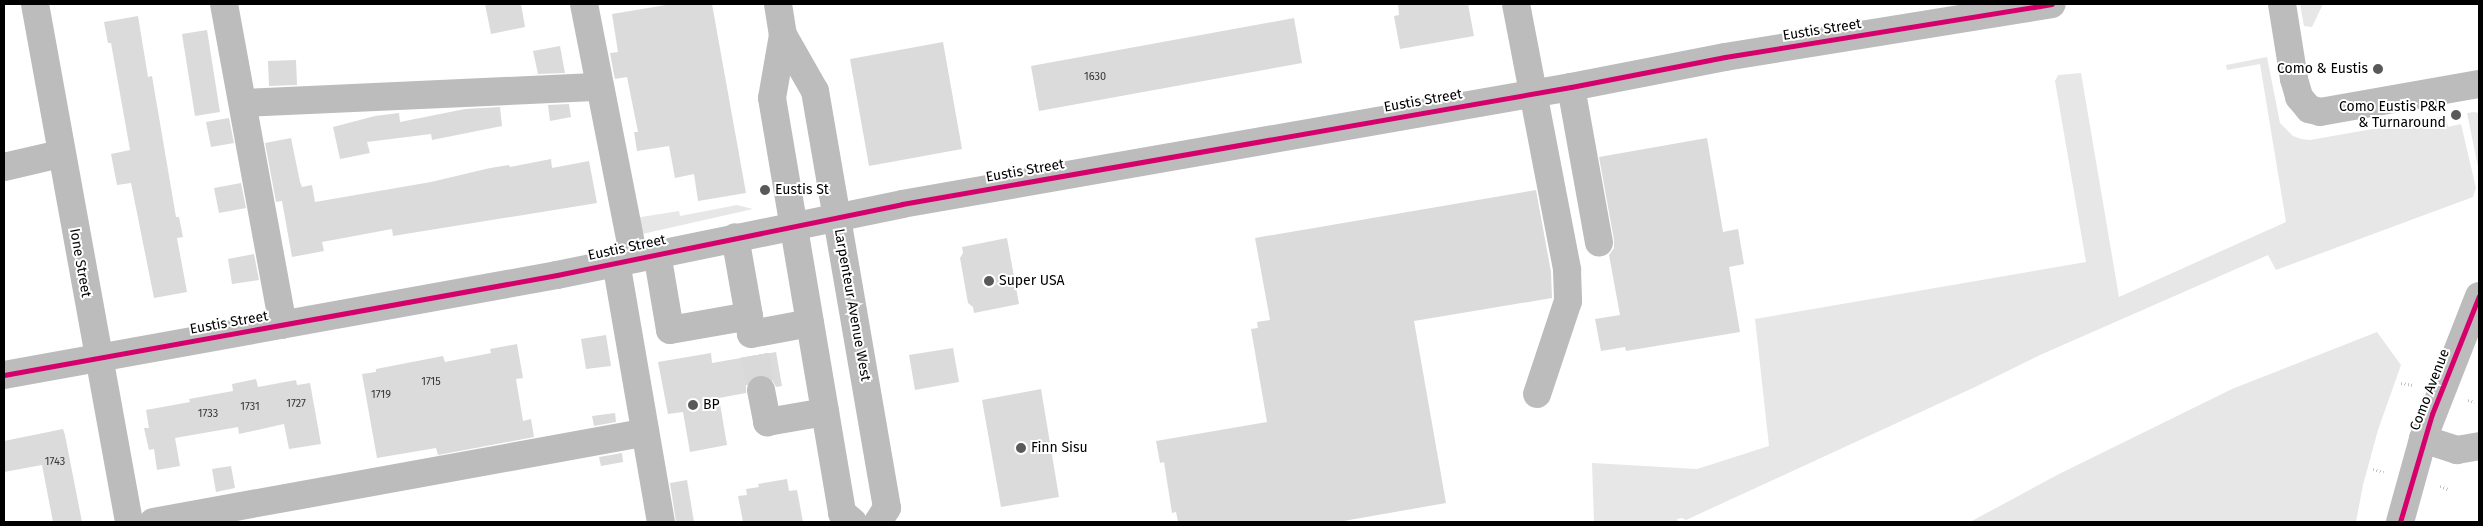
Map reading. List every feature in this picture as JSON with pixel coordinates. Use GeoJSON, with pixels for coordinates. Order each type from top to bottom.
{"type":"FeatureCollection","features":[{"type":"Feature","properties":{"kind":"street","name":"Ione Street"},"geometry":{"type":"LineString","coordinates":[[35,4],[60,154],[129,522]]}},
{"type":"Feature","properties":{"kind":"street"},"geometry":{"type":"LineString","coordinates":[[224,4],[282,325]]}},
{"type":"Feature","properties":{"kind":"street"},"geometry":{"type":"LineString","coordinates":[[584,4],[636,258],[645,433],[661,522]]}},
{"type":"Feature","properties":{"kind":"street","name":"Larpenteur Avenue West"},"geometry":{"type":"LineString","coordinates":[[778,4],[783,35],[772,98],[842,513],[853,522]]}},
{"type":"Feature","properties":{"kind":"street"},"geometry":{"type":"LineString","coordinates":[[1516,4],[1567,270],[1568,301],[1537,394]]}},
{"type":"Feature","properties":{"kind":"street","name":"Eustis Street"},"geometry":{"type":"LineString","coordinates":[[4,375],[547,277],[837,217],[1571,87],[1742,54],[2052,4]]}},
{"type":"Feature","properties":{"kind":"street"},"geometry":{"type":"LineString","coordinates":[[2282,4],[2294,79],[2299,97],[2308,109],[2320,112],[2479,84]]}},
{"type":"Feature","properties":{"kind":"street","name":"Larpenteur Avenue West"},"geometry":{"type":"LineString","coordinates":[[783,35],[815,91],[886,508],[878,522]]}},
{"type":"Feature","properties":{"kind":"street"},"geometry":{"type":"LineString","coordinates":[[243,103],[600,87]]}},
{"type":"Feature","properties":{"kind":"street"},"geometry":{"type":"LineString","coordinates":[[1571,87],[1599,243]]}},
{"type":"Feature","properties":{"kind":"street"},"geometry":{"type":"LineString","coordinates":[[4,168],[60,154]]}},
{"type":"Feature","properties":{"kind":"street"},"geometry":{"type":"LineString","coordinates":[[735,237],[752,335]]}},
{"type":"Feature","properties":{"kind":"street"},"geometry":{"type":"LineString","coordinates":[[636,258],[670,330],[752,335],[810,324]]}},
{"type":"Feature","properties":{"kind":"street","name":"Como Avenue"},"geometry":{"type":"LineString","coordinates":[[2400,522],[2423,439],[2479,296]]}},
{"type":"Feature","properties":{"kind":"street"},"geometry":{"type":"LineString","coordinates":[[761,390],[767,422],[825,412]]}},
{"type":"Feature","properties":{"kind":"street"},"geometry":{"type":"LineString","coordinates":[[152,522],[645,433]]}},
{"type":"Feature","properties":{"kind":"street"},"geometry":{"type":"LineString","coordinates":[[2423,439],[2457,450],[2479,446]]}},
{"type":"Feature","properties":{"kind":"path"},"geometry":{"type":"LineString","coordinates":[[2401,383],[2414,385]]}},
{"type":"Feature","properties":{"kind":"path"},"geometry":{"type":"LineString","coordinates":[[2468,400],[2475,402]]}},
{"type":"Feature","properties":{"kind":"path"},"geometry":{"type":"LineString","coordinates":[[2373,470],[2384,472]]}},
{"type":"Feature","properties":{"kind":"path"},"geometry":{"type":"LineString","coordinates":[[2440,486],[2448,489]]}},
{"type":"Feature","properties":{"kind":"shaded area"},"geometry":{"type":"Polygon","coordinates":[[[2300,4],[2323,4],[2312,27],[2304,26],[2300,4]]]}},
{"type":"Feature","properties":{"kind":"shaded area"},"geometry":{"type":"Polygon","coordinates":[[[2267,57],[2280,123],[2293,136],[2301,139],[2310,140],[2446,116],[2448,127],[2461,124],[2476,188],[2473,197],[2276,270],[2268,255],[2040,355],[1975,387],[1686,520],[1682,518],[1677,519],[1678,522],[1594,522],[1592,463],[1697,469],[1769,446],[1755,319],[2086,262],[2055,81],[2058,75],[2081,73],[2119,297],[2286,222],[2260,64],[2227,70],[2226,65],[2267,57]]]}},
{"type":"Feature","properties":{"kind":"shaded area"},"geometry":{"type":"Polygon","coordinates":[[[2467,113],[2479,113],[2479,172],[2467,113]]]}},
{"type":"Feature","properties":{"kind":"shaded area"},"geometry":{"type":"Polygon","coordinates":[[[737,205],[753,209],[638,235],[635,218],[679,211],[680,216],[737,205]]]}},
{"type":"Feature","properties":{"kind":"shaded area"},"geometry":{"type":"Polygon","coordinates":[[[2377,332],[2401,365],[2378,430],[2363,485],[2356,522],[1970,522],[2059,474],[2232,389],[2377,332]]]}},
{"type":"Feature","properties":{"kind":"building"},"geometry":{"type":"Polygon","coordinates":[[[485,4],[521,4],[525,27],[491,34],[485,4]]]}},
{"type":"Feature","properties":{"kind":"building"},"geometry":{"type":"Polygon","coordinates":[[[672,4],[712,4],[746,193],[698,201],[694,174],[675,178],[669,146],[637,151],[634,132],[638,132],[627,77],[615,79],[614,75],[610,53],[618,52],[612,14],[672,4]]]}},
{"type":"Feature","properties":{"kind":"building"},"geometry":{"type":"Polygon","coordinates":[[[1468,4],[1474,36],[1400,49],[1394,16],[1399,15],[1398,5],[1468,4]]]}},
{"type":"Feature","properties":{"kind":"building"},"geometry":{"type":"Polygon","coordinates":[[[138,16],[148,77],[152,76],[176,217],[179,217],[183,237],[177,238],[187,292],[154,298],[131,183],[117,185],[111,154],[130,150],[111,43],[108,43],[104,22],[138,16]]]}},
{"type":"Feature","properties":{"kind":"building"},"geometry":{"type":"Polygon","coordinates":[[[1294,18],[1302,63],[1039,111],[1031,66],[1294,18]]]}},
{"type":"Feature","properties":{"kind":"building"},"geometry":{"type":"Polygon","coordinates":[[[207,30],[220,112],[195,116],[182,34],[207,30]]]}},
{"type":"Feature","properties":{"kind":"building"},"geometry":{"type":"Polygon","coordinates":[[[943,42],[962,149],[869,166],[850,59],[943,42]]]}},
{"type":"Feature","properties":{"kind":"building"},"geometry":{"type":"Polygon","coordinates":[[[560,46],[565,73],[538,74],[533,51],[560,46]]]}},
{"type":"Feature","properties":{"kind":"building"},"geometry":{"type":"Polygon","coordinates":[[[296,60],[297,85],[269,86],[268,61],[296,60]]]}},
{"type":"Feature","properties":{"kind":"building"},"geometry":{"type":"Polygon","coordinates":[[[569,104],[571,117],[550,121],[548,105],[569,104]]]}},
{"type":"Feature","properties":{"kind":"building"},"geometry":{"type":"Polygon","coordinates":[[[500,107],[502,126],[432,140],[431,134],[367,142],[370,153],[340,159],[333,127],[375,116],[399,113],[400,122],[465,109],[500,107]]]}},
{"type":"Feature","properties":{"kind":"building"},"geometry":{"type":"Polygon","coordinates":[[[229,118],[234,143],[211,147],[206,122],[229,118]]]}},
{"type":"Feature","properties":{"kind":"building"},"geometry":{"type":"Polygon","coordinates":[[[291,138],[300,182],[302,187],[312,185],[315,202],[431,182],[490,168],[509,165],[510,167],[551,159],[552,168],[589,161],[597,203],[393,236],[392,229],[322,242],[324,251],[292,257],[282,201],[276,202],[265,143],[291,138]]]}},
{"type":"Feature","properties":{"kind":"building"},"geometry":{"type":"Polygon","coordinates":[[[1707,138],[1723,232],[1738,229],[1744,264],[1729,267],[1740,332],[1626,351],[1625,347],[1601,351],[1595,319],[1620,315],[1609,255],[1614,248],[1614,240],[1599,157],[1707,138]]]}},
{"type":"Feature","properties":{"kind":"building"},"geometry":{"type":"Polygon","coordinates":[[[241,183],[246,208],[219,213],[214,188],[241,183]]]}},
{"type":"Feature","properties":{"kind":"building"},"geometry":{"type":"Polygon","coordinates":[[[1536,190],[1551,272],[1552,298],[1414,321],[1446,503],[1338,522],[1178,522],[1176,512],[1172,513],[1164,462],[1160,463],[1156,441],[1267,422],[1251,329],[1258,328],[1257,322],[1270,320],[1255,238],[1536,190]]]}},
{"type":"Feature","properties":{"kind":"building","name":"Super USA"},"geometry":{"type":"Polygon","coordinates":[[[1007,238],[1019,304],[974,313],[973,307],[968,303],[960,258],[963,253],[962,247],[1007,238]]]}},
{"type":"Feature","properties":{"kind":"building"},"geometry":{"type":"Polygon","coordinates":[[[254,254],[259,280],[232,284],[228,259],[254,254]]]}},
{"type":"Feature","properties":{"kind":"building"},"geometry":{"type":"Polygon","coordinates":[[[606,335],[611,366],[586,369],[581,339],[606,335]]]}},
{"type":"Feature","properties":{"kind":"building"},"geometry":{"type":"Polygon","coordinates":[[[517,344],[523,378],[516,379],[523,421],[531,419],[534,437],[438,455],[436,448],[377,458],[362,374],[376,372],[376,369],[443,356],[445,362],[491,353],[490,349],[517,344]]]}},
{"type":"Feature","properties":{"kind":"building"},"geometry":{"type":"Polygon","coordinates":[[[953,348],[959,382],[915,390],[909,355],[953,348]]]}},
{"type":"Feature","properties":{"kind":"building","name":"BP"},"geometry":{"type":"Polygon","coordinates":[[[776,352],[782,386],[776,387],[767,375],[759,375],[750,378],[746,385],[746,393],[719,398],[727,445],[690,452],[683,412],[668,414],[658,362],[711,353],[712,363],[776,352]]]}},
{"type":"Feature","properties":{"kind":"building"},"geometry":{"type":"Polygon","coordinates":[[[256,379],[258,387],[296,380],[297,385],[310,383],[321,444],[289,449],[284,424],[239,434],[238,427],[175,438],[180,466],[157,470],[154,449],[149,450],[144,428],[149,428],[146,410],[190,402],[189,399],[233,391],[232,384],[256,379]]]}},
{"type":"Feature","properties":{"kind":"building","name":"Finn Sisu"},"geometry":{"type":"Polygon","coordinates":[[[1041,389],[1059,497],[1001,507],[982,400],[1041,389]]]}},
{"type":"Feature","properties":{"kind":"building"},"geometry":{"type":"Polygon","coordinates":[[[615,413],[616,422],[594,426],[592,416],[615,413]]]}},
{"type":"Feature","properties":{"kind":"building"},"geometry":{"type":"Polygon","coordinates":[[[63,429],[82,522],[53,522],[42,465],[4,472],[4,441],[63,429]]]}},
{"type":"Feature","properties":{"kind":"building"},"geometry":{"type":"Polygon","coordinates":[[[622,453],[623,462],[601,466],[599,457],[622,453]]]}},
{"type":"Feature","properties":{"kind":"building"},"geometry":{"type":"Polygon","coordinates":[[[231,466],[235,488],[216,492],[212,469],[231,466]]]}},
{"type":"Feature","properties":{"kind":"building"},"geometry":{"type":"Polygon","coordinates":[[[787,479],[789,491],[797,490],[803,522],[743,522],[738,496],[747,495],[746,489],[759,487],[758,484],[787,479]]]}},
{"type":"Feature","properties":{"kind":"building"},"geometry":{"type":"Polygon","coordinates":[[[687,480],[694,522],[676,522],[670,483],[687,480]]]}},
{"type":"Feature","properties":{"kind":"tunnel"},"geometry":{"type":"LineString","coordinates":[[755,355],[761,390]]}},
{"type":"Feature","properties":{"kind":"cycle path"},"geometry":{"type":"LineString","coordinates":[[4,375],[557,275],[902,204],[1571,87],[1725,57],[2052,4]]}},
{"type":"Feature","properties":{"kind":"cycle path"},"geometry":{"type":"LineString","coordinates":[[2400,522],[2432,414],[2479,296]]}},
{"type":"Feature","properties":{"kind":"place","name":"Como & Eustis"},"geometry":{"type":"Point","coordinates":[2378,69]}},
{"type":"Feature","properties":{"kind":"place","name":"Como Eustis P&R & Turnaround"},"geometry":{"type":"Point","coordinates":[2456,115]}},
{"type":"Feature","properties":{"kind":"place","name":"Eustis St"},"geometry":{"type":"Point","coordinates":[765,190]}},
{"type":"Feature","properties":{"kind":"place","name":"Super USA"},"geometry":{"type":"Point","coordinates":[989,281]}},
{"type":"Feature","properties":{"kind":"place","name":"BP"},"geometry":{"type":"Point","coordinates":[693,405]}},
{"type":"Feature","properties":{"kind":"place","name":"Finn Sisu"},"geometry":{"type":"Point","coordinates":[1021,448]}}]}
